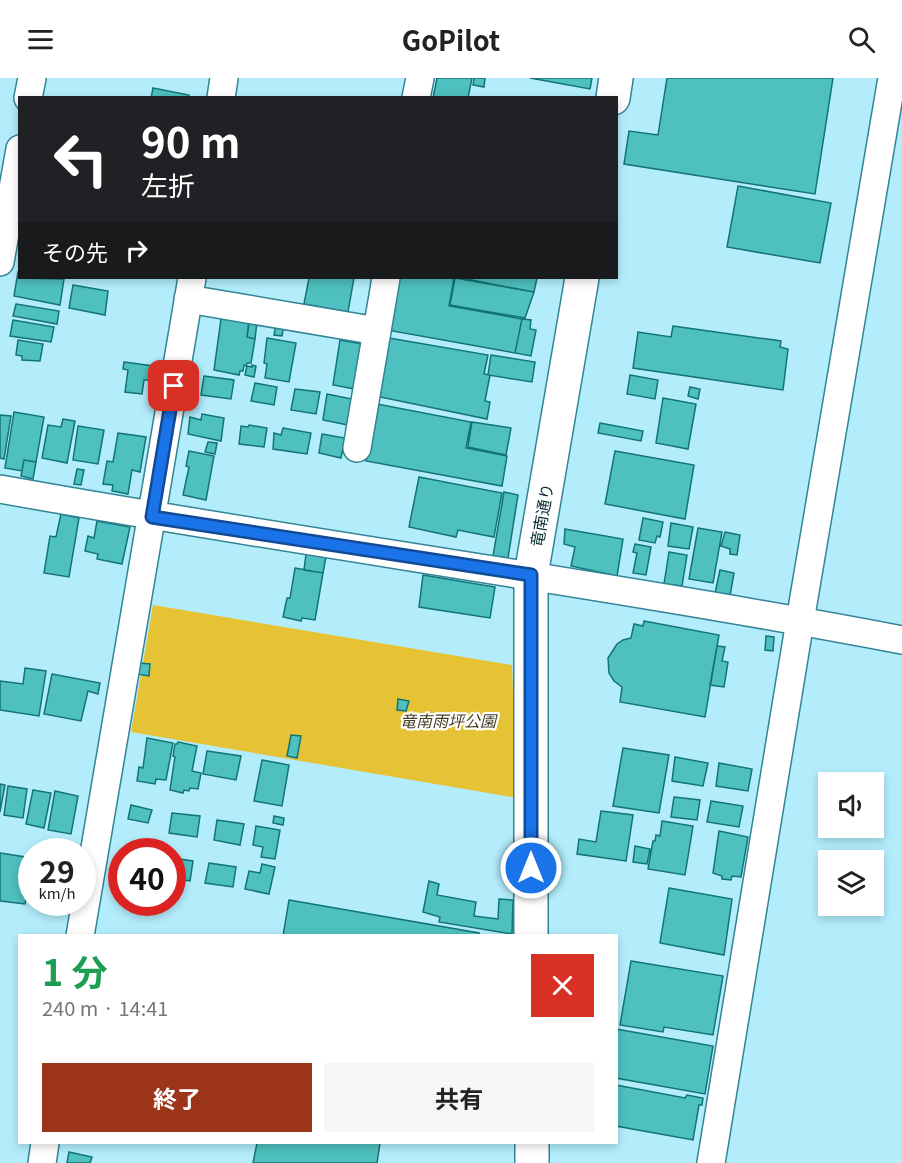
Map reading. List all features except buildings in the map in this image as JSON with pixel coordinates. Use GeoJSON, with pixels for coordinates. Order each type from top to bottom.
{"type":"FeatureCollection","features":[{"type":"Feature","properties":{"kind":"street"},"geometry":{"type":"LineString","coordinates":[[28,96],[32,78]]}},
{"type":"Feature","properties":{"kind":"street"},"geometry":{"type":"LineString","coordinates":[[221,96],[224,78]]}},
{"type":"Feature","properties":{"kind":"street"},"geometry":{"type":"LineString","coordinates":[[416,96],[420,78]]}},
{"type":"Feature","properties":{"kind":"street"},"geometry":{"type":"LineString","coordinates":[[613,96],[616,78]]}},
{"type":"Feature","properties":{"kind":"street"},"geometry":{"type":"LineString","coordinates":[[711,1163],[892,78]]}},
{"type":"Feature","properties":{"kind":"street"},"geometry":{"type":"LineString","coordinates":[[0,262],[18,159]]}},
{"type":"Feature","properties":{"kind":"street"},"geometry":{"type":"LineString","coordinates":[[357,448],[386,279]]}},
{"type":"Feature","properties":{"kind":"street","name":"竜南通り"},"geometry":{"type":"LineString","coordinates":[[531,934],[531,575],[582,279]]}},
{"type":"Feature","properties":{"kind":"street"},"geometry":{"type":"LineString","coordinates":[[80,934],[190,288],[377,331]]}},
{"type":"Feature","properties":{"kind":"street"},"geometry":{"type":"LineString","coordinates":[[0,489],[152,517],[531,575],[902,640]]}},
{"type":"Feature","properties":{"kind":"street"},"geometry":{"type":"LineString","coordinates":[[42,1163],[45,1144]]}},
{"type":"Feature","properties":{"kind":"street"},"geometry":{"type":"LineString","coordinates":[[532,1144],[532,1163]]}},
{"type":"Feature","properties":{"kind":"green space","name":"竜南雨坪公園"},"geometry":{"type":"Polygon","coordinates":[[[153,605],[512,665],[517,798],[131,732],[153,605]]]}},
{"type":"Feature","properties":{"kind":"route"},"geometry":{"type":"LineString","coordinates":[[174,386],[152,517],[531,575],[531,868]]}}]}
